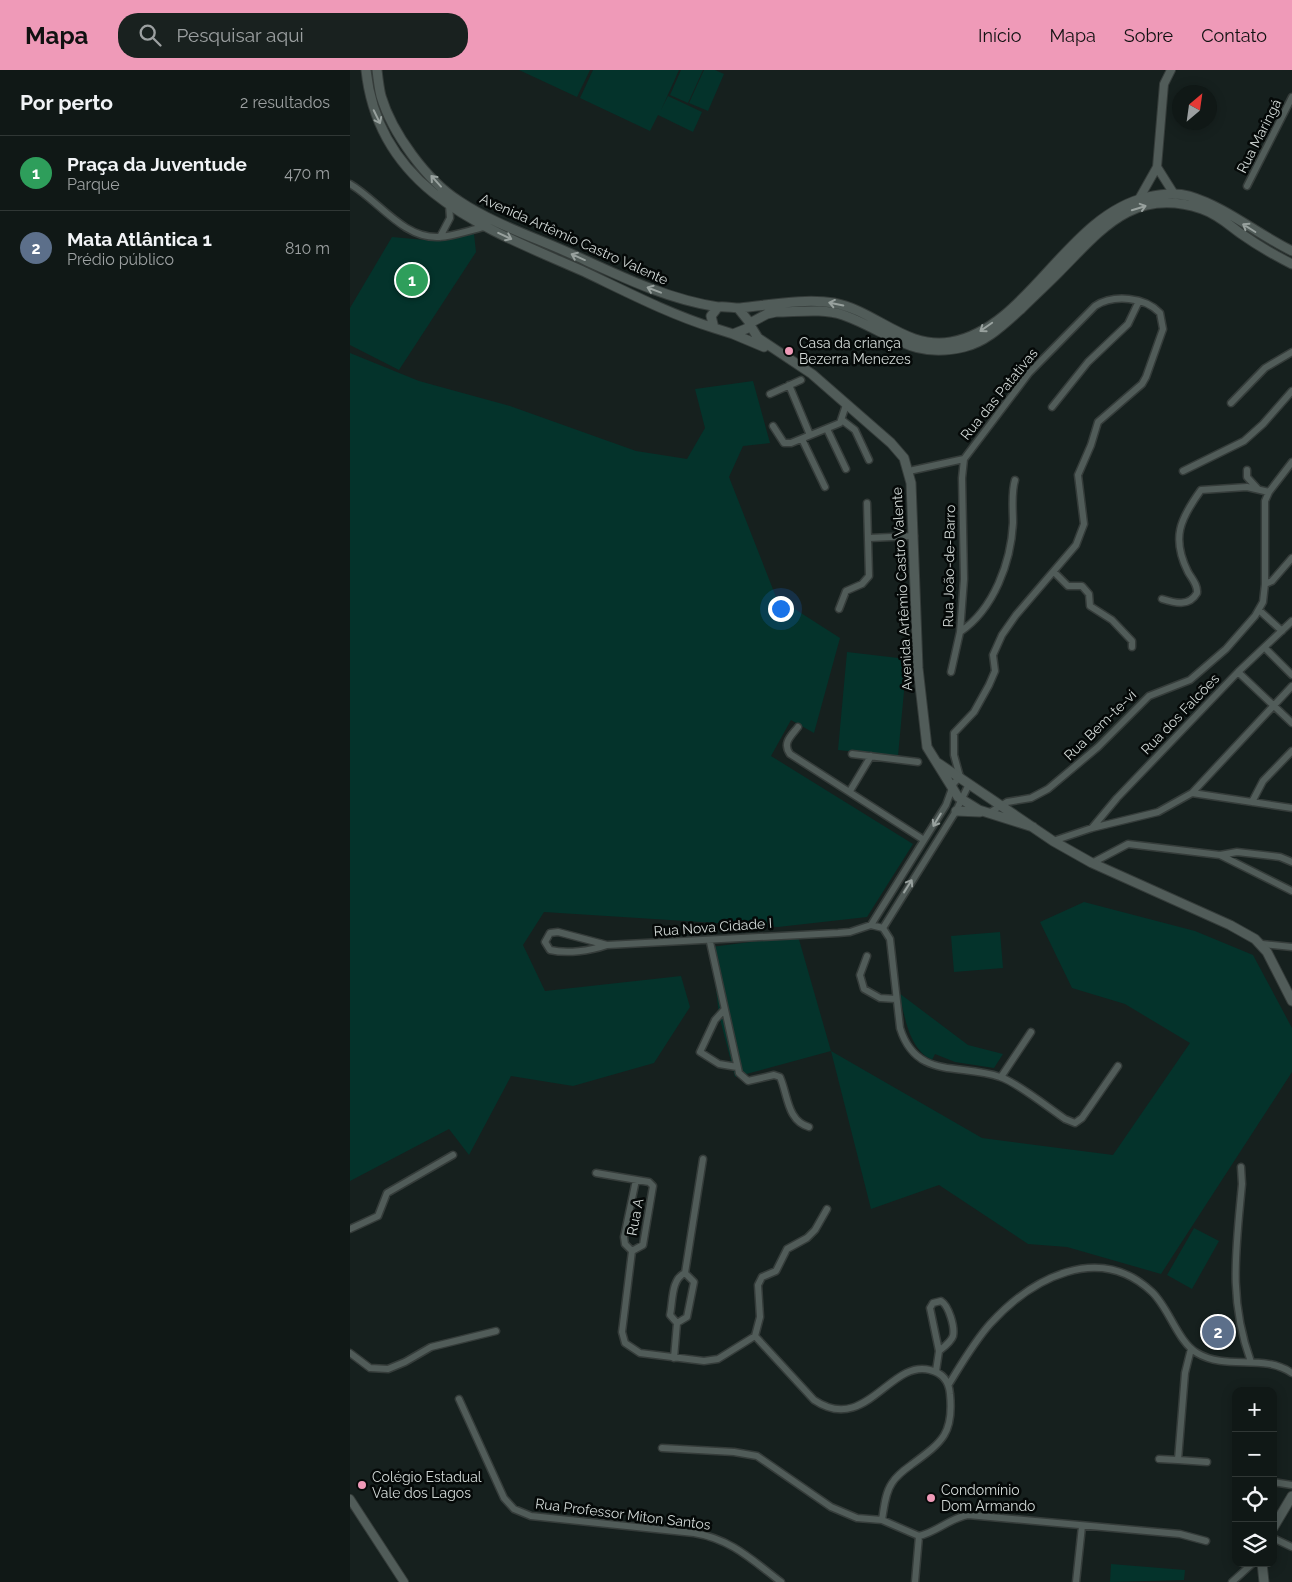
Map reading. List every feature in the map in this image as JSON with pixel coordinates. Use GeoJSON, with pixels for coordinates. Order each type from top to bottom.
{"type":"FeatureCollection","features":[{"type":"Feature","properties":{"kind":"main road","name":"Avenida Artêmio Castro Valente"},"geometry":{"type":"LineString","coordinates":[[366,70],[368,92],[374,110],[388,138],[407,167],[433,195],[484,227],[658,306],[714,328]]}},
{"type":"Feature","properties":{"kind":"main road","name":"Avenida Artêmio Castro Valente"},"geometry":{"type":"LineString","coordinates":[[377,70],[381,96],[404,143],[442,188],[459,202],[515,230],[622,277],[677,298],[718,307]]}},
{"type":"Feature","properties":{"kind":"main road"},"geometry":{"type":"LineString","coordinates":[[1292,251],[1265,238],[1210,204],[1188,196],[1174,194],[1139,199],[1121,206],[1102,218],[1005,314],[968,338],[949,342],[922,342],[910,338],[850,308],[827,302],[738,308],[718,307],[711,316],[714,328],[733,334],[743,331],[750,324],[767,314],[776,312],[829,312],[862,323],[909,347],[942,351],[974,344],[1002,326],[1106,225],[1141,206],[1161,204],[1188,205],[1204,210],[1218,217],[1256,244],[1292,264]]}},
{"type":"Feature","properties":{"kind":"main road"},"geometry":{"type":"LineString","coordinates":[[738,308],[750,324]]}},
{"type":"Feature","properties":{"kind":"main road","name":"Avenida Artêmio Castro Valente"},"geometry":{"type":"LineString","coordinates":[[750,324],[758,338],[812,374],[891,443],[904,458],[909,471],[914,536],[918,668],[927,747],[952,790],[962,800],[989,813],[1033,827]]}},
{"type":"Feature","properties":{"kind":"main road","name":"Avenida Artêmio Castro Valente"},"geometry":{"type":"LineString","coordinates":[[733,334],[779,351]]}},
{"type":"Feature","properties":{"kind":"main road","name":"Avenida Artêmio Castro Valente"},"geometry":{"type":"LineString","coordinates":[[937,763],[1002,804],[1053,841],[1092,863],[1230,925],[1262,944]]}},
{"type":"Feature","properties":{"kind":"main road"},"geometry":{"type":"LineString","coordinates":[[956,811],[989,813]]}},
{"type":"Feature","properties":{"kind":"main road"},"geometry":{"type":"LineString","coordinates":[[1262,944],[1292,1001]]}},
{"type":"Feature","properties":{"kind":"main road"},"geometry":{"type":"LineString","coordinates":[[1277,1522],[1292,1496]]}},
{"type":"Feature","properties":{"kind":"main road"},"geometry":{"type":"LineString","coordinates":[[1262,1567],[1264,1582]]}},
{"type":"Feature","properties":{"kind":"street"},"geometry":{"type":"LineString","coordinates":[[1139,199],[1157,167],[1164,84],[1171,70]]}},
{"type":"Feature","properties":{"kind":"street","name":"Rua Maringá"},"geometry":{"type":"LineString","coordinates":[[1247,186],[1292,97]]}},
{"type":"Feature","properties":{"kind":"street"},"geometry":{"type":"LineString","coordinates":[[1157,167],[1174,194]]}},
{"type":"Feature","properties":{"kind":"street"},"geometry":{"type":"LineString","coordinates":[[350,184],[414,232],[440,237],[484,227]]}},
{"type":"Feature","properties":{"kind":"street"},"geometry":{"type":"LineString","coordinates":[[440,237],[450,218],[449,205]]}},
{"type":"Feature","properties":{"kind":"street","name":"Rua das Patativas"},"geometry":{"type":"LineString","coordinates":[[909,471],[964,459],[1029,373],[1095,306],[1108,300],[1139,301]]}},
{"type":"Feature","properties":{"kind":"street"},"geometry":{"type":"LineString","coordinates":[[1052,407],[1088,362],[1128,324],[1139,301],[1149,304],[1160,312],[1163,329],[1142,384],[1098,422],[1092,445],[1078,475],[1083,530],[1076,545],[1002,635],[993,655],[995,671],[989,685],[974,712],[954,733],[954,756],[960,778],[952,790],[946,805],[871,925],[883,928],[888,932],[891,944],[896,999],[905,1042],[919,1058],[937,1066],[1002,1077],[1075,1123],[1082,1118],[1118,1066]]}},
{"type":"Feature","properties":{"kind":"street"},"geometry":{"type":"LineString","coordinates":[[1231,403],[1265,368],[1292,352]]}},
{"type":"Feature","properties":{"kind":"street"},"geometry":{"type":"LineString","coordinates":[[770,394],[801,380]]}},
{"type":"Feature","properties":{"kind":"street"},"geometry":{"type":"LineString","coordinates":[[789,385],[810,435]]}},
{"type":"Feature","properties":{"kind":"street"},"geometry":{"type":"LineString","coordinates":[[1182,471],[1244,441],[1263,424],[1292,391]]}},
{"type":"Feature","properties":{"kind":"street"},"geometry":{"type":"LineString","coordinates":[[773,426],[784,443],[791,443],[828,429],[842,420],[846,405]]}},
{"type":"Feature","properties":{"kind":"street"},"geometry":{"type":"LineString","coordinates":[[842,420],[855,430],[869,460]]}},
{"type":"Feature","properties":{"kind":"street"},"geometry":{"type":"LineString","coordinates":[[828,429],[846,469]]}},
{"type":"Feature","properties":{"kind":"street"},"geometry":{"type":"LineString","coordinates":[[802,439],[825,487]]}},
{"type":"Feature","properties":{"kind":"street","name":"Rua João-de-Barro"},"geometry":{"type":"LineString","coordinates":[[951,672],[960,632],[965,544],[962,478],[964,459]]}},
{"type":"Feature","properties":{"kind":"street","name":"Rua Bem-te-vi"},"geometry":{"type":"LineString","coordinates":[[989,813],[1002,804],[1031,798],[1048,789],[1098,747],[1149,696],[1190,680],[1213,662],[1259,610],[1265,584],[1265,501],[1269,492],[1292,462]]}},
{"type":"Feature","properties":{"kind":"street"},"geometry":{"type":"LineString","coordinates":[[1247,470],[1247,477],[1259,489]]}},
{"type":"Feature","properties":{"kind":"street"},"geometry":{"type":"LineString","coordinates":[[960,632],[975,619],[991,597],[1009,556],[1015,480]]}},
{"type":"Feature","properties":{"kind":"street"},"geometry":{"type":"LineString","coordinates":[[1162,599],[1180,604],[1193,600],[1197,593],[1195,584],[1184,562],[1178,535],[1181,521],[1200,490],[1259,489],[1269,492]]}},
{"type":"Feature","properties":{"kind":"street"},"geometry":{"type":"LineString","coordinates":[[839,608],[846,591],[862,584],[869,576],[869,538],[866,503]]}},
{"type":"Feature","properties":{"kind":"street"},"geometry":{"type":"LineString","coordinates":[[869,538],[914,536]]}},
{"type":"Feature","properties":{"kind":"street"},"geometry":{"type":"LineString","coordinates":[[1265,584],[1272,581],[1292,558]]}},
{"type":"Feature","properties":{"kind":"street"},"geometry":{"type":"LineString","coordinates":[[1054,572],[1068,586],[1082,586],[1089,594],[1088,602],[1094,610],[1112,620],[1132,641],[1132,647]]}},
{"type":"Feature","properties":{"kind":"street"},"geometry":{"type":"LineString","coordinates":[[1259,610],[1282,631]]}},
{"type":"Feature","properties":{"kind":"street","name":"Rua dos Falcões"},"geometry":{"type":"LineString","coordinates":[[1092,828],[1105,810],[1238,672],[1292,621]]}},
{"type":"Feature","properties":{"kind":"street"},"geometry":{"type":"LineString","coordinates":[[1264,648],[1292,675]]}},
{"type":"Feature","properties":{"kind":"street"},"geometry":{"type":"LineString","coordinates":[[1238,672],[1292,723]]}},
{"type":"Feature","properties":{"kind":"street"},"geometry":{"type":"LineString","coordinates":[[1053,841],[1092,828],[1158,812],[1192,793],[1292,686]]}},
{"type":"Feature","properties":{"kind":"street"},"geometry":{"type":"LineString","coordinates":[[798,727],[786,743],[786,749],[790,754],[924,840]]}},
{"type":"Feature","properties":{"kind":"street"},"geometry":{"type":"LineString","coordinates":[[1252,802],[1268,775],[1292,751]]}},
{"type":"Feature","properties":{"kind":"street"},"geometry":{"type":"LineString","coordinates":[[852,754],[918,762]]}},
{"type":"Feature","properties":{"kind":"street"},"geometry":{"type":"LineString","coordinates":[[850,791],[871,756]]}},
{"type":"Feature","properties":{"kind":"street"},"geometry":{"type":"LineString","coordinates":[[883,928],[956,811],[969,784]]}},
{"type":"Feature","properties":{"kind":"street"},"geometry":{"type":"LineString","coordinates":[[1192,793],[1292,808]]}},
{"type":"Feature","properties":{"kind":"street"},"geometry":{"type":"LineString","coordinates":[[946,805],[956,811]]}},
{"type":"Feature","properties":{"kind":"street"},"geometry":{"type":"LineString","coordinates":[[1092,863],[1128,844],[1220,855],[1292,891]]}},
{"type":"Feature","properties":{"kind":"street"},"geometry":{"type":"LineString","coordinates":[[920,847],[929,852]]}},
{"type":"Feature","properties":{"kind":"street"},"geometry":{"type":"LineString","coordinates":[[1220,855],[1228,852],[1246,853],[1280,857],[1292,862]]}},
{"type":"Feature","properties":{"kind":"street","name":"Rua Nova Cidade I"},"geometry":{"type":"LineString","coordinates":[[607,945],[591,950],[557,952],[550,950],[545,942],[547,936],[554,932],[607,945],[710,942],[850,932],[871,925]]}},
{"type":"Feature","properties":{"kind":"street"},"geometry":{"type":"LineString","coordinates":[[710,942],[737,1067],[741,1077],[748,1081],[774,1075],[780,1077],[792,1114],[799,1123],[809,1127]]}},
{"type":"Feature","properties":{"kind":"street"},"geometry":{"type":"LineString","coordinates":[[1262,944],[1292,947]]}},
{"type":"Feature","properties":{"kind":"street"},"geometry":{"type":"LineString","coordinates":[[866,956],[860,975],[864,989],[880,998],[896,999]]}},
{"type":"Feature","properties":{"kind":"street"},"geometry":{"type":"LineString","coordinates":[[724,1010],[715,1020],[700,1052],[719,1064],[737,1067]]}},
{"type":"Feature","properties":{"kind":"street"},"geometry":{"type":"LineString","coordinates":[[1002,1077],[1030,1032]]}},
{"type":"Feature","properties":{"kind":"street"},"geometry":{"type":"LineString","coordinates":[[350,1229],[378,1216],[387,1193],[453,1155]]}},
{"type":"Feature","properties":{"kind":"street"},"geometry":{"type":"LineString","coordinates":[[685,1273],[704,1160]]}},
{"type":"Feature","properties":{"kind":"street"},"geometry":{"type":"LineString","coordinates":[[1240,1168],[1242,1184],[1235,1286],[1236,1304],[1239,1325],[1251,1362]]}},
{"type":"Feature","properties":{"kind":"street","name":"Rua A"},"geometry":{"type":"LineString","coordinates":[[596,1173],[636,1180],[652,1184],[653,1190],[643,1245],[632,1251],[625,1244],[624,1237],[636,1180]]}},
{"type":"Feature","properties":{"kind":"street"},"geometry":{"type":"LineString","coordinates":[[632,1251],[622,1338],[629,1347],[640,1353],[674,1358],[704,1361],[718,1359],[755,1336],[760,1317],[758,1285],[760,1280],[776,1271],[787,1249],[810,1235],[826,1209]]}},
{"type":"Feature","properties":{"kind":"street"},"geometry":{"type":"LineString","coordinates":[[882,1520],[887,1494],[893,1481],[930,1452],[950,1426],[952,1416],[949,1384],[979,1338],[1005,1310],[1039,1284],[1059,1274],[1090,1267],[1106,1268],[1119,1272],[1144,1285],[1163,1305],[1191,1349],[1213,1360],[1270,1363],[1292,1373]]}},
{"type":"Feature","properties":{"kind":"street"},"geometry":{"type":"LineString","coordinates":[[677,1323],[687,1317],[694,1282],[685,1273]]}},
{"type":"Feature","properties":{"kind":"street"},"geometry":{"type":"LineString","coordinates":[[674,1358],[677,1323],[670,1315],[676,1281],[679,1276],[685,1273]]}},
{"type":"Feature","properties":{"kind":"street"},"geometry":{"type":"LineString","coordinates":[[936,1371],[939,1351],[930,1308],[933,1303],[941,1301],[947,1306],[953,1332],[952,1338],[939,1351]]}},
{"type":"Feature","properties":{"kind":"street"},"geometry":{"type":"LineString","coordinates":[[350,1353],[370,1368],[388,1369],[405,1362],[430,1347],[496,1331]]}},
{"type":"Feature","properties":{"kind":"street"},"geometry":{"type":"LineString","coordinates":[[755,1336],[814,1400],[833,1409],[854,1408],[913,1370],[925,1368],[936,1371],[949,1384]]}},
{"type":"Feature","properties":{"kind":"street"},"geometry":{"type":"LineString","coordinates":[[1178,1460],[1185,1373],[1191,1349]]}},
{"type":"Feature","properties":{"kind":"street","name":"Rua Professor Miton Santos"},"geometry":{"type":"LineString","coordinates":[[459,1399],[504,1498],[521,1513],[531,1516],[717,1537],[739,1550],[780,1582]]}},
{"type":"Feature","properties":{"kind":"street"},"geometry":{"type":"LineString","coordinates":[[662,1448],[734,1452],[757,1456],[830,1507],[857,1518],[882,1520],[919,1536],[968,1515],[1189,1535],[1206,1541]]}},
{"type":"Feature","properties":{"kind":"street"},"geometry":{"type":"LineString","coordinates":[[1159,1459],[1207,1462]]}},
{"type":"Feature","properties":{"kind":"street"},"geometry":{"type":"LineString","coordinates":[[1277,1483],[1292,1485]]}},
{"type":"Feature","properties":{"kind":"street"},"geometry":{"type":"LineString","coordinates":[[350,1499],[404,1582]]}},
{"type":"Feature","properties":{"kind":"street"},"geometry":{"type":"LineString","coordinates":[[1076,1582],[1082,1526]]}},
{"type":"Feature","properties":{"kind":"street"},"geometry":{"type":"LineString","coordinates":[[915,1582],[919,1536]]}},
{"type":"Feature","properties":{"kind":"street"},"geometry":{"type":"LineString","coordinates":[[1277,1540],[1292,1547]]}},
{"type":"Feature","properties":{"kind":"street"},"geometry":{"type":"LineString","coordinates":[[1232,1582],[1249,1567]]}},
{"type":"Feature","properties":{"kind":"green space"},"geometry":{"type":"Polygon","coordinates":[[[519,70],[590,70],[577,97],[519,70]]]}},
{"type":"Feature","properties":{"kind":"green space"},"geometry":{"type":"Polygon","coordinates":[[[593,70],[679,70],[661,110],[668,96],[702,112],[693,132],[658,115],[650,131],[580,98],[593,70]]]}},
{"type":"Feature","properties":{"kind":"green space"},"geometry":{"type":"Polygon","coordinates":[[[681,70],[703,70],[688,103],[670,95],[681,70]]]}},
{"type":"Feature","properties":{"kind":"green space"},"geometry":{"type":"Polygon","coordinates":[[[704,70],[715,70],[724,74],[708,111],[689,103],[704,70]]]}},
{"type":"Feature","properties":{"kind":"green space"},"geometry":{"type":"Polygon","coordinates":[[[474,234],[476,252],[399,370],[350,345],[350,308],[392,237],[436,241],[474,234]]]}},
{"type":"Feature","properties":{"kind":"green space"},"geometry":{"type":"Polygon","coordinates":[[[350,353],[419,381],[510,406],[636,451],[687,459],[705,428],[695,389],[753,381],[770,443],[743,446],[729,477],[776,597],[840,638],[814,733],[791,720],[771,756],[913,844],[867,917],[778,927],[544,912],[523,945],[545,991],[681,976],[690,1007],[654,1063],[573,1086],[511,1076],[469,1155],[449,1129],[350,1181],[350,353]]]}},
{"type":"Feature","properties":{"kind":"green space"},"geometry":{"type":"Polygon","coordinates":[[[847,652],[907,659],[898,756],[838,750],[847,652]]]}},
{"type":"Feature","properties":{"kind":"green space"},"geometry":{"type":"Polygon","coordinates":[[[1084,902],[1195,931],[1253,955],[1292,1028],[1292,1072],[1161,1274],[1067,1247],[1028,1244],[939,1185],[871,1209],[831,1051],[982,1138],[1113,1155],[1190,1043],[1125,1004],[1072,988],[1040,922],[1084,902]]]}},
{"type":"Feature","properties":{"kind":"green space"},"geometry":{"type":"Polygon","coordinates":[[[1000,932],[1003,968],[954,972],[951,936],[1000,932]]]}},
{"type":"Feature","properties":{"kind":"green space"},"geometry":{"type":"Polygon","coordinates":[[[798,936],[831,1051],[735,1077],[719,1015],[711,947],[798,936]]]}},
{"type":"Feature","properties":{"kind":"green space"},"geometry":{"type":"Polygon","coordinates":[[[899,993],[968,1045],[1003,1054],[994,1068],[955,1062],[935,1054],[932,1060],[924,1055],[909,1031],[899,993]]]}},
{"type":"Feature","properties":{"kind":"green space"},"geometry":{"type":"Polygon","coordinates":[[[1194,1228],[1219,1241],[1192,1289],[1167,1275],[1194,1228]]]}},
{"type":"Feature","properties":{"kind":"green space"},"geometry":{"type":"Polygon","coordinates":[[[1111,1564],[1185,1570],[1184,1580],[1110,1582],[1111,1564]]]}},
{"type":"Feature","properties":{"kind":"place","name":"Praça da Juventude"},"geometry":{"type":"Point","coordinates":[412,280]}},
{"type":"Feature","properties":{"kind":"place","name":"Casa da criança Bezerra Menezes"},"geometry":{"type":"Point","coordinates":[789,351]}},
{"type":"Feature","properties":{"kind":"place","name":"Mata Atlântica 1"},"geometry":{"type":"Point","coordinates":[1218,1332]}},
{"type":"Feature","properties":{"kind":"place","name":"Colégio Estadual Vale dos Lagos"},"geometry":{"type":"Point","coordinates":[362,1485]}},
{"type":"Feature","properties":{"kind":"place","name":"Condomínio Dom Armando"},"geometry":{"type":"Point","coordinates":[931,1498]}}]}
